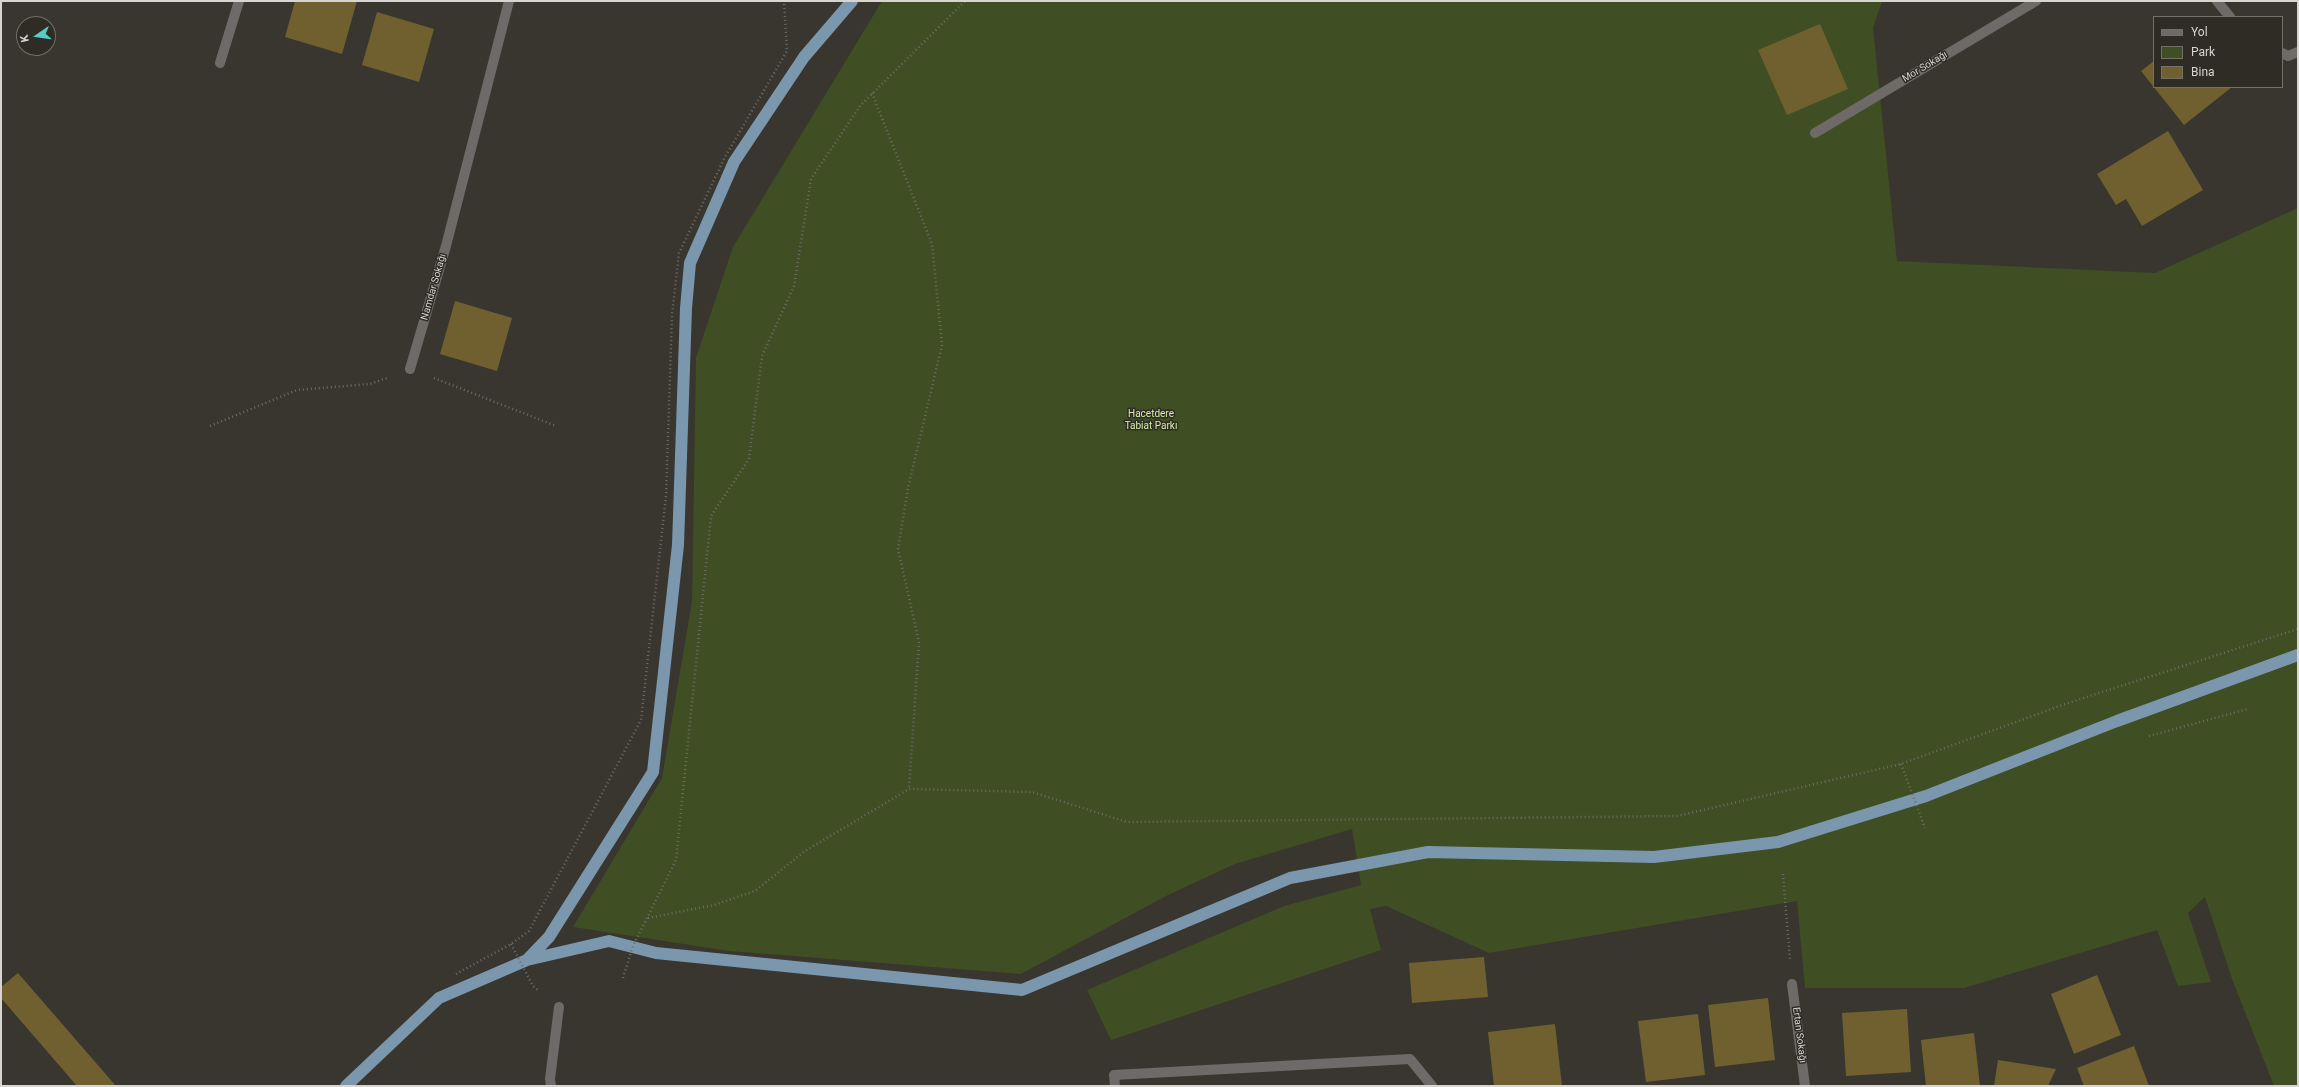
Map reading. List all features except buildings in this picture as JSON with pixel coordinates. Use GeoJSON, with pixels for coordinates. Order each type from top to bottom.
{"type":"FeatureCollection","features":[{"type":"Feature","properties":{"kind":"street"},"geometry":{"type":"LineString","coordinates":[[220,63],[239,1]]}},
{"type":"Feature","properties":{"kind":"street","name":"Namdar Sokağı"},"geometry":{"type":"LineString","coordinates":[[410,369],[446,246],[509,1]]}},
{"type":"Feature","properties":{"kind":"street","name":"Mor Sokağı"},"geometry":{"type":"LineString","coordinates":[[1815,133],[2036,1]]}},
{"type":"Feature","properties":{"kind":"street"},"geometry":{"type":"LineString","coordinates":[[2217,1],[2229,16]]}},
{"type":"Feature","properties":{"kind":"street"},"geometry":{"type":"LineString","coordinates":[[2283,54],[2288,56],[2298,52]]}},
{"type":"Feature","properties":{"kind":"street","name":"Ertan Sokağı"},"geometry":{"type":"LineString","coordinates":[[1792,984],[1805,1086]]}},
{"type":"Feature","properties":{"kind":"street"},"geometry":{"type":"LineString","coordinates":[[551,1086],[550,1079],[559,1007]]}},
{"type":"Feature","properties":{"kind":"street"},"geometry":{"type":"LineString","coordinates":[[1115,1086],[1114,1075],[1410,1059],[1432,1086]]}},
{"type":"Feature","properties":{"kind":"path"},"geometry":{"type":"LineString","coordinates":[[456,974],[511,944],[529,931],[640,720],[666,496],[672,315],[678,253],[725,157],[787,51],[784,1]]}},
{"type":"Feature","properties":{"kind":"path"},"geometry":{"type":"LineString","coordinates":[[623,978],[633,946],[676,860],[711,516],[749,459],[762,356],[794,286],[811,179],[860,106],[965,1]]}},
{"type":"Feature","properties":{"kind":"path"},"geometry":{"type":"LineString","coordinates":[[872,93],[932,244],[942,345],[908,488],[898,549],[919,642],[909,789]]}},
{"type":"Feature","properties":{"kind":"path"},"geometry":{"type":"LineString","coordinates":[[210,426],[297,390],[370,384],[410,369],[556,426]]}},
{"type":"Feature","properties":{"kind":"path"},"geometry":{"type":"LineString","coordinates":[[648,918],[714,905],[755,891],[805,851],[909,789],[1032,792],[1128,822],[1677,816],[1901,764],[2065,704],[2298,629]]}},
{"type":"Feature","properties":{"kind":"path"},"geometry":{"type":"LineString","coordinates":[[2149,736],[2248,709]]}},
{"type":"Feature","properties":{"kind":"path"},"geometry":{"type":"LineString","coordinates":[[1901,764],[1925,828]]}},
{"type":"Feature","properties":{"kind":"path"},"geometry":{"type":"LineString","coordinates":[[1783,874],[1792,984]]}},
{"type":"Feature","properties":{"kind":"path"},"geometry":{"type":"LineString","coordinates":[[511,944],[533,986]]}},
{"type":"Feature","properties":{"kind":"green space","name":"Hacetdere Tabiat Parkı"},"geometry":{"type":"Polygon","coordinates":[[[882,1],[1882,1],[1873,28],[1897,261],[2155,273],[2298,208],[2298,1086],[2274,1086],[2232,979],[2205,897],[2188,913],[2211,982],[2178,986],[2157,930],[1964,988],[1805,988],[1797,901],[1489,953],[1386,906],[1370,909],[1381,950],[1111,1040],[1087,990],[1284,906],[1361,885],[1352,829],[1235,864],[1168,895],[1021,974],[729,951],[573,927],[662,778],[692,601],[696,358],[733,247],[882,1]]]}},
{"type":"Feature","properties":{"kind":"waterway"},"geometry":{"type":"LineString","coordinates":[[346,1086],[439,998],[527,960],[549,937],[653,772],[678,545],[686,308],[690,263],[734,162],[804,57],[852,1]]}},
{"type":"Feature","properties":{"kind":"waterway"},"geometry":{"type":"LineString","coordinates":[[527,960],[609,941],[656,953],[1022,990],[1290,878],[1428,852],[1654,857],[1778,842],[1926,796],[2117,721],[2298,655]]}}]}
